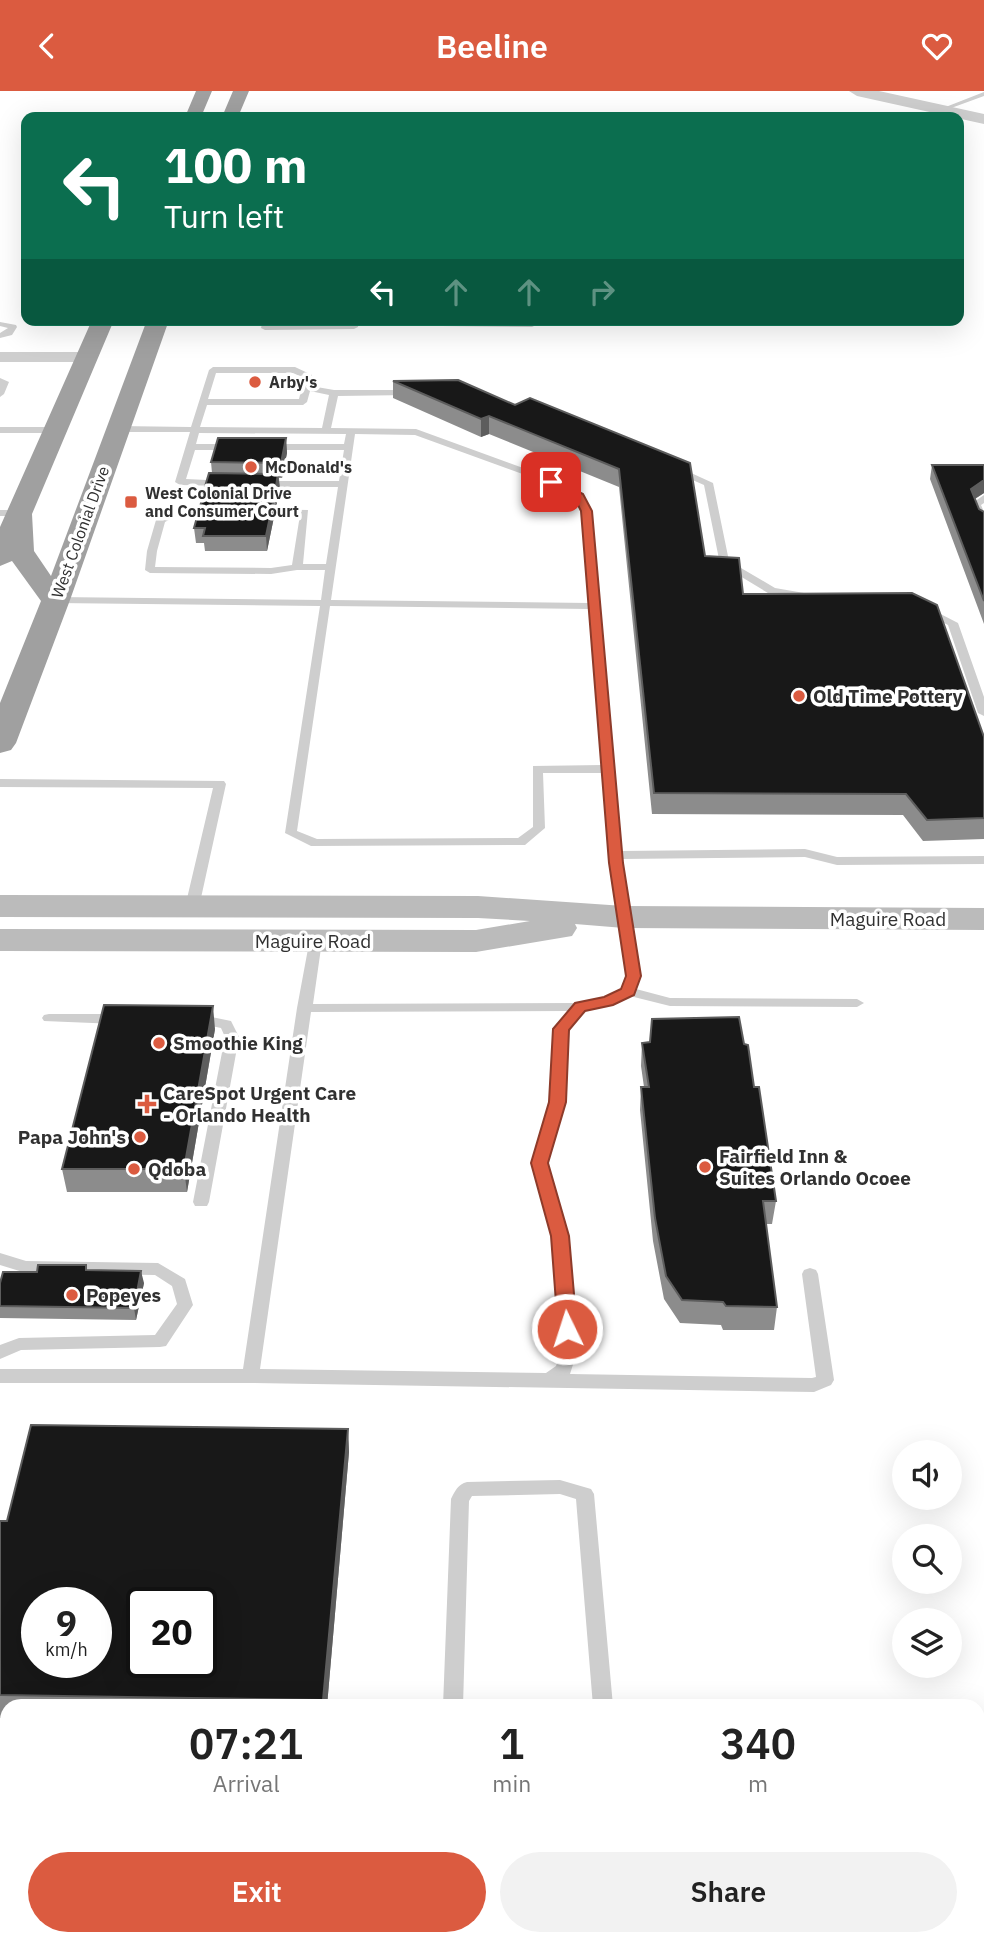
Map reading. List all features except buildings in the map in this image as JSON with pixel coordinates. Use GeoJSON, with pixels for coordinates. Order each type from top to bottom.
{"type":"FeatureCollection","features":[{"type":"Feature","properties":{"kind":"highway"},"geometry":{"type":"LineString","coordinates":[[195,112],[204,91]]}},
{"type":"Feature","properties":{"kind":"highway"},"geometry":{"type":"LineString","coordinates":[[232,112],[240,91]]}},
{"type":"Feature","properties":{"kind":"highway"},"geometry":{"type":"LineString","coordinates":[[0,558],[10,513],[54,429],[100,326]]}},
{"type":"Feature","properties":{"kind":"highway","name":"West Colonial Drive"},"geometry":{"type":"LineString","coordinates":[[0,743],[56,600],[156,326]]}},
{"type":"Feature","properties":{"kind":"highway"},"geometry":{"type":"LineString","coordinates":[[10,513],[20,551],[32,572],[56,600]]}},
{"type":"Feature","properties":{"kind":"main road","name":"Maguire Road"},"geometry":{"type":"LineString","coordinates":[[0,906],[478,907],[624,917],[984,919]]}},
{"type":"Feature","properties":{"kind":"main road","name":"Maguire Road"},"geometry":{"type":"LineString","coordinates":[[0,940],[477,941],[624,917]]}},
{"type":"Feature","properties":{"kind":"street"},"geometry":{"type":"LineString","coordinates":[[858,91],[950,112]]}},
{"type":"Feature","properties":{"kind":"street"},"geometry":{"type":"LineString","coordinates":[[964,115],[984,120]]}},
{"type":"Feature","properties":{"kind":"street"},"geometry":{"type":"LineString","coordinates":[[0,357],[87,357]]}},
{"type":"Feature","properties":{"kind":"lane"},"geometry":{"type":"LineString","coordinates":[[941,110],[984,94]]}},
{"type":"Feature","properties":{"kind":"lane"},"geometry":{"type":"LineString","coordinates":[[0,324],[13,327],[9,333],[0,336]]}},
{"type":"Feature","properties":{"kind":"lane"},"geometry":{"type":"LineString","coordinates":[[266,326],[354,326]]}},
{"type":"Feature","properties":{"kind":"lane"},"geometry":{"type":"LineString","coordinates":[[203,402],[303,403],[309,377],[295,370],[213,370],[203,402],[195,429],[191,447],[180,482],[232,484]]}},
{"type":"Feature","properties":{"kind":"lane"},"geometry":{"type":"LineString","coordinates":[[0,381],[5,382],[0,394]]}},
{"type":"Feature","properties":{"kind":"lane"},"geometry":{"type":"LineString","coordinates":[[306,389],[334,393],[423,392]]}},
{"type":"Feature","properties":{"kind":"lane"},"geometry":{"type":"LineString","coordinates":[[326,431],[334,393]]}},
{"type":"Feature","properties":{"kind":"lane"},"geometry":{"type":"LineString","coordinates":[[0,430],[54,429]]}},
{"type":"Feature","properties":{"kind":"lane"},"geometry":{"type":"LineString","coordinates":[[118,429],[403,431],[426,435],[564,487],[579,497],[586,511],[616,855],[633,976],[628,991],[608,1002],[580,1007],[304,1008]]}},
{"type":"Feature","properties":{"kind":"lane"},"geometry":{"type":"LineString","coordinates":[[351,431],[291,833],[315,843],[522,842],[539,828],[537,769],[609,769]]}},
{"type":"Feature","properties":{"kind":"lane"},"geometry":{"type":"LineString","coordinates":[[191,447],[243,447]]}},
{"type":"Feature","properties":{"kind":"lane"},"geometry":{"type":"LineString","coordinates":[[257,447],[348,447]]}},
{"type":"Feature","properties":{"kind":"lane"},"geometry":{"type":"LineString","coordinates":[[659,462],[708,483],[724,562],[772,591],[811,597]]}},
{"type":"Feature","properties":{"kind":"lane"},"geometry":{"type":"LineString","coordinates":[[246,484],[343,484]]}},
{"type":"Feature","properties":{"kind":"lane"},"geometry":{"type":"LineString","coordinates":[[984,498],[975,504],[984,523]]}},
{"type":"Feature","properties":{"kind":"lane"},"geometry":{"type":"LineString","coordinates":[[204,512],[176,512],[161,520],[152,551],[150,570],[271,571],[297,567],[330,567]]}},
{"type":"Feature","properties":{"kind":"lane"},"geometry":{"type":"LineString","coordinates":[[246,512],[305,512],[297,567]]}},
{"type":"Feature","properties":{"kind":"lane"},"geometry":{"type":"LineString","coordinates":[[56,600],[596,606]]}},
{"type":"Feature","properties":{"kind":"lane"},"geometry":{"type":"LineString","coordinates":[[920,606],[953,623],[984,713]]}},
{"type":"Feature","properties":{"kind":"lane"},"geometry":{"type":"LineString","coordinates":[[0,783],[220,785],[192,907]]}},
{"type":"Feature","properties":{"kind":"lane"},"geometry":{"type":"LineString","coordinates":[[616,855],[805,853],[838,861],[984,860]]}},
{"type":"Feature","properties":{"kind":"lane"},"geometry":{"type":"LineString","coordinates":[[251,1375],[314,941]]}},
{"type":"Feature","properties":{"kind":"lane"},"geometry":{"type":"LineString","coordinates":[[628,991],[670,1003],[857,1003]]}},
{"type":"Feature","properties":{"kind":"lane"},"geometry":{"type":"LineString","coordinates":[[549,1380],[563,1370],[569,1352],[560,1236],[540,1163],[557,1102],[561,1029],[580,1007]]}},
{"type":"Feature","properties":{"kind":"lane"},"geometry":{"type":"LineString","coordinates":[[49,1018],[132,1019]]}},
{"type":"Feature","properties":{"kind":"lane"},"geometry":{"type":"LineString","coordinates":[[188,1019],[226,1024],[232,1037],[201,1202]]}},
{"type":"Feature","properties":{"kind":"lane"},"geometry":{"type":"LineString","coordinates":[[0,1259],[26,1267],[159,1269],[179,1283],[185,1305],[160,1341],[19,1344],[0,1352]]}},
{"type":"Feature","properties":{"kind":"lane"},"geometry":{"type":"LineString","coordinates":[[0,1376],[251,1375],[814,1385],[825,1380],[810,1274]]}},
{"type":"Feature","properties":{"kind":"lane"},"geometry":{"type":"LineString","coordinates":[[453,1699],[460,1499],[467,1489],[560,1487],[585,1494],[602,1699]]}},
{"type":"Feature","properties":{"kind":"place","name":"Arby's"},"geometry":{"type":"Point","coordinates":[255,382]}},
{"type":"Feature","properties":{"kind":"place","name":"McDonald's"},"geometry":{"type":"Point","coordinates":[251,467]}},
{"type":"Feature","properties":{"kind":"place","name":"West Colonial Drive and Consumer Court"},"geometry":{"type":"Point","coordinates":[131,502]}},
{"type":"Feature","properties":{"kind":"place","name":"Old Time Pottery"},"geometry":{"type":"Point","coordinates":[799,696]}},
{"type":"Feature","properties":{"kind":"place","name":"Smoothie King"},"geometry":{"type":"Point","coordinates":[159,1043]}},
{"type":"Feature","properties":{"kind":"place","name":"CareSpot Urgent Care - Orlando Health"},"geometry":{"type":"Point","coordinates":[147,1104]}},
{"type":"Feature","properties":{"kind":"place","name":"Papa John's"},"geometry":{"type":"Point","coordinates":[140,1137]}},
{"type":"Feature","properties":{"kind":"place","name":"Fairfield Inn & Suites Orlando Ocoee"},"geometry":{"type":"Point","coordinates":[705,1167]}},
{"type":"Feature","properties":{"kind":"place","name":"Qdoba"},"geometry":{"type":"Point","coordinates":[134,1169]}},
{"type":"Feature","properties":{"kind":"place","name":"Popeyes"},"geometry":{"type":"Point","coordinates":[72,1295]}},
{"type":"Feature","properties":{"kind":"route"},"geometry":{"type":"LineString","coordinates":[[551,482],[579,497],[586,511],[616,863],[633,976],[628,991],[608,1002],[580,1007],[561,1029],[557,1102],[540,1163],[560,1236],[567,1329]]}}]}
